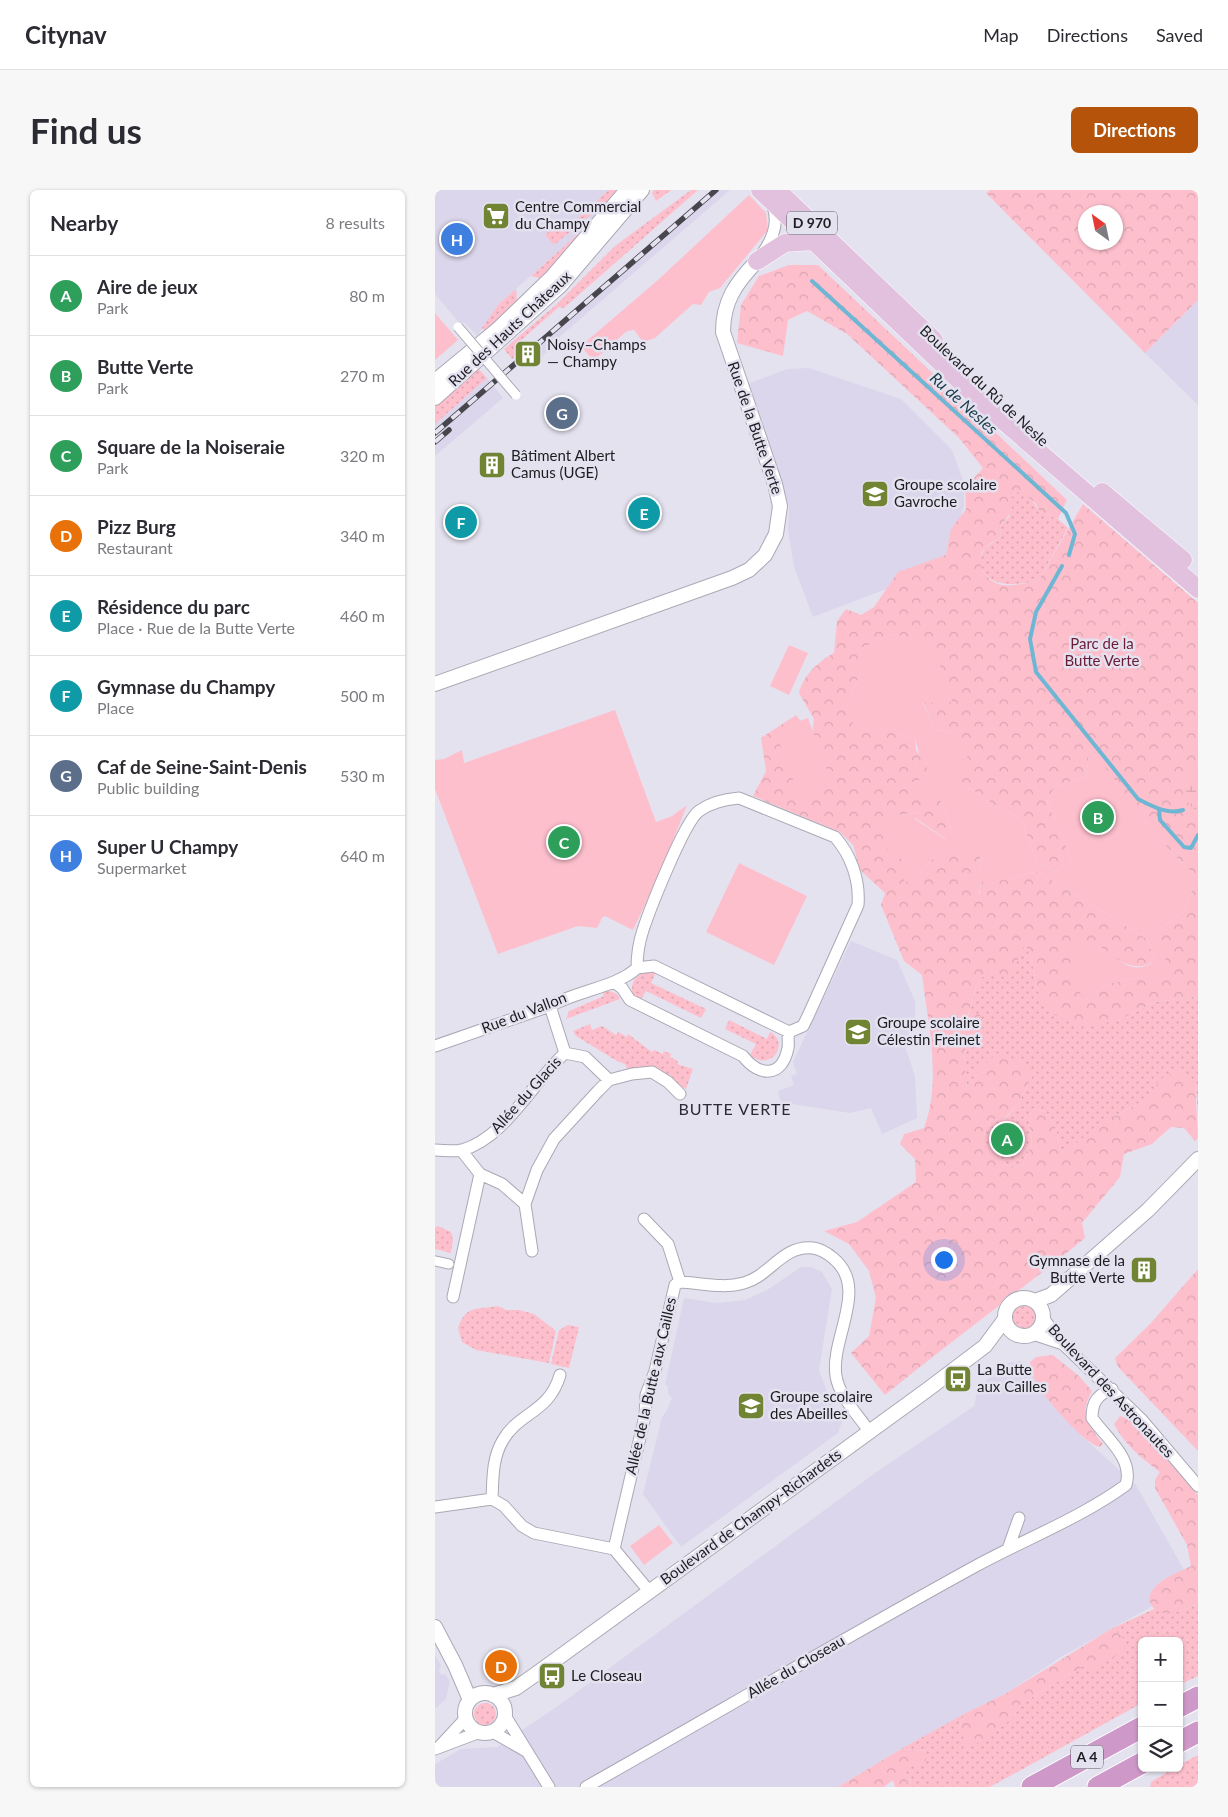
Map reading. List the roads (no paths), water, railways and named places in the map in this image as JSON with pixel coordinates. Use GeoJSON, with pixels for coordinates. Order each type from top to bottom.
{"type":"FeatureCollection","features":[{"type":"Feature","properties":{"kind":"highway"},"geometry":{"type":"LineString","coordinates":[[1183,1705],[1198,1697]]}},
{"type":"Feature","properties":{"kind":"highway","name":"A 4"},"geometry":{"type":"LineString","coordinates":[[1032,1787],[1138,1729]]}},
{"type":"Feature","properties":{"kind":"highway"},"geometry":{"type":"LineString","coordinates":[[1183,1740],[1198,1732]]}},
{"type":"Feature","properties":{"kind":"highway","name":"A 4"},"geometry":{"type":"LineString","coordinates":[[1097,1787],[1138,1765]]}},
{"type":"Feature","properties":{"kind":"main road"},"geometry":{"type":"LineString","coordinates":[[767,193],[813,241],[987,407],[1198,589]]}},
{"type":"Feature","properties":{"kind":"main road","name":"Boulevard du Rû de Nesle"},"geometry":{"type":"LineString","coordinates":[[767,193],[1009,412],[1198,574]]}},
{"type":"Feature","properties":{"kind":"main road"},"geometry":{"type":"LineString","coordinates":[[757,261],[785,243],[813,241]]}},
{"type":"Feature","properties":{"kind":"street","name":"Rue des Hauts Châteaux"},"geometry":{"type":"LineString","coordinates":[[435,381],[497,330],[552,277],[627,190]]}},
{"type":"Feature","properties":{"kind":"street","name":"Rue des Hauts Châteaux"},"geometry":{"type":"LineString","coordinates":[[435,398],[561,285],[642,190]]}},
{"type":"Feature","properties":{"kind":"street","name":"Rue de la Butte Verte"},"geometry":{"type":"LineString","coordinates":[[436,683],[732,578],[749,570],[765,555],[778,527],[779,498],[723,332],[724,314],[730,296],[738,282],[769,245],[775,225],[775,212],[767,193]]}},
{"type":"Feature","properties":{"kind":"street"},"geometry":{"type":"LineString","coordinates":[[458,327],[516,395]]}},
{"type":"Feature","properties":{"kind":"street"},"geometry":{"type":"LineString","coordinates":[[739,798],[761,805],[835,837],[844,847],[859,886],[858,905],[808,1016],[803,1026],[789,1032],[653,966],[637,968],[637,955],[643,930],[681,838],[697,812],[729,799],[739,798]]}},
{"type":"Feature","properties":{"kind":"street","name":"Rue du Vallon"},"geometry":{"type":"LineString","coordinates":[[435,1046],[549,1006],[563,998],[614,982],[628,976],[637,968]]}},
{"type":"Feature","properties":{"kind":"street"},"geometry":{"type":"LineString","coordinates":[[614,982],[622,988],[630,1000],[743,1056],[750,1065],[762,1072],[769,1072],[779,1065],[788,1047],[789,1032]]}},
{"type":"Feature","properties":{"kind":"street","name":"Allée du Glacis"},"geometry":{"type":"LineString","coordinates":[[549,1006],[565,1053]]}},
{"type":"Feature","properties":{"kind":"street","name":"Allée du Glacis"},"geometry":{"type":"LineString","coordinates":[[565,1053],[585,1057],[609,1080]]}},
{"type":"Feature","properties":{"kind":"street","name":"Allée du Glacis"},"geometry":{"type":"LineString","coordinates":[[435,1150],[461,1150],[483,1140],[500,1127],[565,1053]]}},
{"type":"Feature","properties":{"kind":"street"},"geometry":{"type":"LineString","coordinates":[[532,1251],[525,1204],[537,1170],[555,1139],[609,1080],[632,1074],[652,1072],[668,1082],[680,1094]]}},
{"type":"Feature","properties":{"kind":"street"},"geometry":{"type":"LineString","coordinates":[[461,1150],[480,1174],[501,1184],[525,1204]]}},
{"type":"Feature","properties":{"kind":"street","name":"Boulevard de Champy-Richardets"},"geometry":{"type":"LineString","coordinates":[[985,1346],[1005,1319],[1008,1308],[1012,1303],[1023,1298],[1040,1310],[1051,1295],[1148,1210],[1198,1160]]}},
{"type":"Feature","properties":{"kind":"street"},"geometry":{"type":"LineString","coordinates":[[453,1297],[480,1174]]}},
{"type":"Feature","properties":{"kind":"street"},"geometry":{"type":"LineString","coordinates":[[644,1219],[668,1244],[679,1282]]}},
{"type":"Feature","properties":{"kind":"street","name":"Allée de la Butte aux Cailles"},"geometry":{"type":"LineString","coordinates":[[614,1549],[621,1511],[645,1416],[646,1395],[655,1371],[675,1285],[679,1282],[725,1286],[745,1283],[762,1275],[790,1251],[812,1248],[827,1253],[844,1271],[849,1286],[836,1360],[836,1378],[844,1396],[869,1431]]}},
{"type":"Feature","properties":{"kind":"street"},"geometry":{"type":"LineString","coordinates":[[435,1261],[449,1264]]}},
{"type":"Feature","properties":{"kind":"street"},"geometry":{"type":"LineString","coordinates":[[1040,1310],[1041,1325],[1033,1334],[1063,1344]]}},
{"type":"Feature","properties":{"kind":"street","name":"Boulevard des Astronautes"},"geometry":{"type":"LineString","coordinates":[[1040,1310],[1063,1344],[1112,1389],[1142,1420],[1198,1486]]}},
{"type":"Feature","properties":{"kind":"street"},"geometry":{"type":"LineString","coordinates":[[1005,1319],[1009,1328],[1016,1334]]}},
{"type":"Feature","properties":{"kind":"street","name":"Boulevard de Champy-Richardets"},"geometry":{"type":"LineString","coordinates":[[481,1696],[516,1688],[985,1346],[1016,1334],[1033,1334]]}},
{"type":"Feature","properties":{"kind":"street"},"geometry":{"type":"LineString","coordinates":[[492,1500],[493,1468],[503,1438],[545,1403],[556,1390],[560,1375]]}},
{"type":"Feature","properties":{"kind":"street","name":"Allée du Closeau"},"geometry":{"type":"LineString","coordinates":[[586,1787],[1008,1550],[1062,1525],[1106,1500],[1127,1485],[1128,1470],[1117,1448],[1092,1418],[1092,1405],[1101,1394],[1112,1389]]}},
{"type":"Feature","properties":{"kind":"street"},"geometry":{"type":"LineString","coordinates":[[435,1506],[492,1500],[504,1506],[521,1526],[534,1534],[614,1549],[649,1591]]}},
{"type":"Feature","properties":{"kind":"street"},"geometry":{"type":"LineString","coordinates":[[1008,1550],[1019,1518]]}},
{"type":"Feature","properties":{"kind":"street"},"geometry":{"type":"LineString","coordinates":[[435,1627],[455,1665],[481,1696],[500,1700],[526,1751],[549,1787]]}},
{"type":"Feature","properties":{"kind":"street","name":"Boulevard de Champy-Richardets"},"geometry":{"type":"LineString","coordinates":[[504,1711],[516,1688]]}},
{"type":"Feature","properties":{"kind":"street"},"geometry":{"type":"LineString","coordinates":[[481,1696],[465,1712],[471,1727],[526,1751]]}},
{"type":"Feature","properties":{"kind":"street"},"geometry":{"type":"LineString","coordinates":[[437,1748],[499,1726],[504,1711]]}},
{"type":"Feature","properties":{"kind":"street"},"geometry":{"type":"LineString","coordinates":[[437,1748],[466,1718]]}},
{"type":"Feature","properties":{"kind":"waterway","name":"Ru de Nesles"},"geometry":{"type":"LineString","coordinates":[[812,281],[1066,513],[1075,534],[1069,555]]}},
{"type":"Feature","properties":{"kind":"waterway","name":"Ru de Nesles"},"geometry":{"type":"LineString","coordinates":[[1062,566],[1036,612],[1030,639],[1036,672],[1138,799],[1165,811],[1183,810]]}},
{"type":"Feature","properties":{"kind":"waterway","name":"Ru de Nesles"},"geometry":{"type":"LineString","coordinates":[[1159,809],[1160,820],[1184,847],[1191,848],[1198,835]]}},
{"type":"Feature","properties":{"kind":"railway"},"geometry":{"type":"LineString","coordinates":[[435,433],[716,190]]}},
{"type":"Feature","properties":{"kind":"railway"},"geometry":{"type":"LineString","coordinates":[[435,442],[449,430]]}},
{"type":"Feature","properties":{"kind":"place","name":"Centre Commercial du Champy"},"geometry":{"type":"Point","coordinates":[496,216]}},
{"type":"Feature","properties":{"kind":"place","name":"Super U Champy"},"geometry":{"type":"Point","coordinates":[457,239]}},
{"type":"Feature","properties":{"kind":"place","name":"Noisy–Champs — Champy"},"geometry":{"type":"Point","coordinates":[528,354]}},
{"type":"Feature","properties":{"kind":"place","name":"Caf de Seine-Saint-Denis"},"geometry":{"type":"Point","coordinates":[562,413]}},
{"type":"Feature","properties":{"kind":"place","name":"Bâtiment Albert Camus (UGE)"},"geometry":{"type":"Point","coordinates":[492,465]}},
{"type":"Feature","properties":{"kind":"place","name":"Groupe scolaire Gavroche"},"geometry":{"type":"Point","coordinates":[875,494]}},
{"type":"Feature","properties":{"kind":"place","name":"Résidence du parc"},"geometry":{"type":"Point","coordinates":[644,513]}},
{"type":"Feature","properties":{"kind":"place","name":"Gymnase du Champy"},"geometry":{"type":"Point","coordinates":[461,522]}},
{"type":"Feature","properties":{"kind":"place","name":"Butte Verte"},"geometry":{"type":"Point","coordinates":[1098,817]}},
{"type":"Feature","properties":{"kind":"place","name":"Square de la Noiseraie"},"geometry":{"type":"Point","coordinates":[564,842]}},
{"type":"Feature","properties":{"kind":"place","name":"Groupe scolaire Célestin Freinet"},"geometry":{"type":"Point","coordinates":[858,1032]}},
{"type":"Feature","properties":{"kind":"place","name":"Aire de jeux"},"geometry":{"type":"Point","coordinates":[1007,1139]}},
{"type":"Feature","properties":{"kind":"place","name":"Gymnase de la Butte Verte"},"geometry":{"type":"Point","coordinates":[1144,1270]}},
{"type":"Feature","properties":{"kind":"place","name":"La Butte aux Cailles"},"geometry":{"type":"Point","coordinates":[958,1379]}},
{"type":"Feature","properties":{"kind":"place","name":"Groupe scolaire des Abeilles"},"geometry":{"type":"Point","coordinates":[751,1406]}},
{"type":"Feature","properties":{"kind":"place","name":"Pizz Burg"},"geometry":{"type":"Point","coordinates":[501,1666]}},
{"type":"Feature","properties":{"kind":"place","name":"Le Closeau"},"geometry":{"type":"Point","coordinates":[552,1676]}},
{"type":"Feature","properties":{"kind":"district","name":"BUTTE VERTE"},"geometry":{"type":"Point","coordinates":[735,1109]}},
{"type":"Feature","properties":{"kind":"park label","name":"Parc de la Butte Verte"},"geometry":{"type":"Point","coordinates":[1102,652]}}]}
